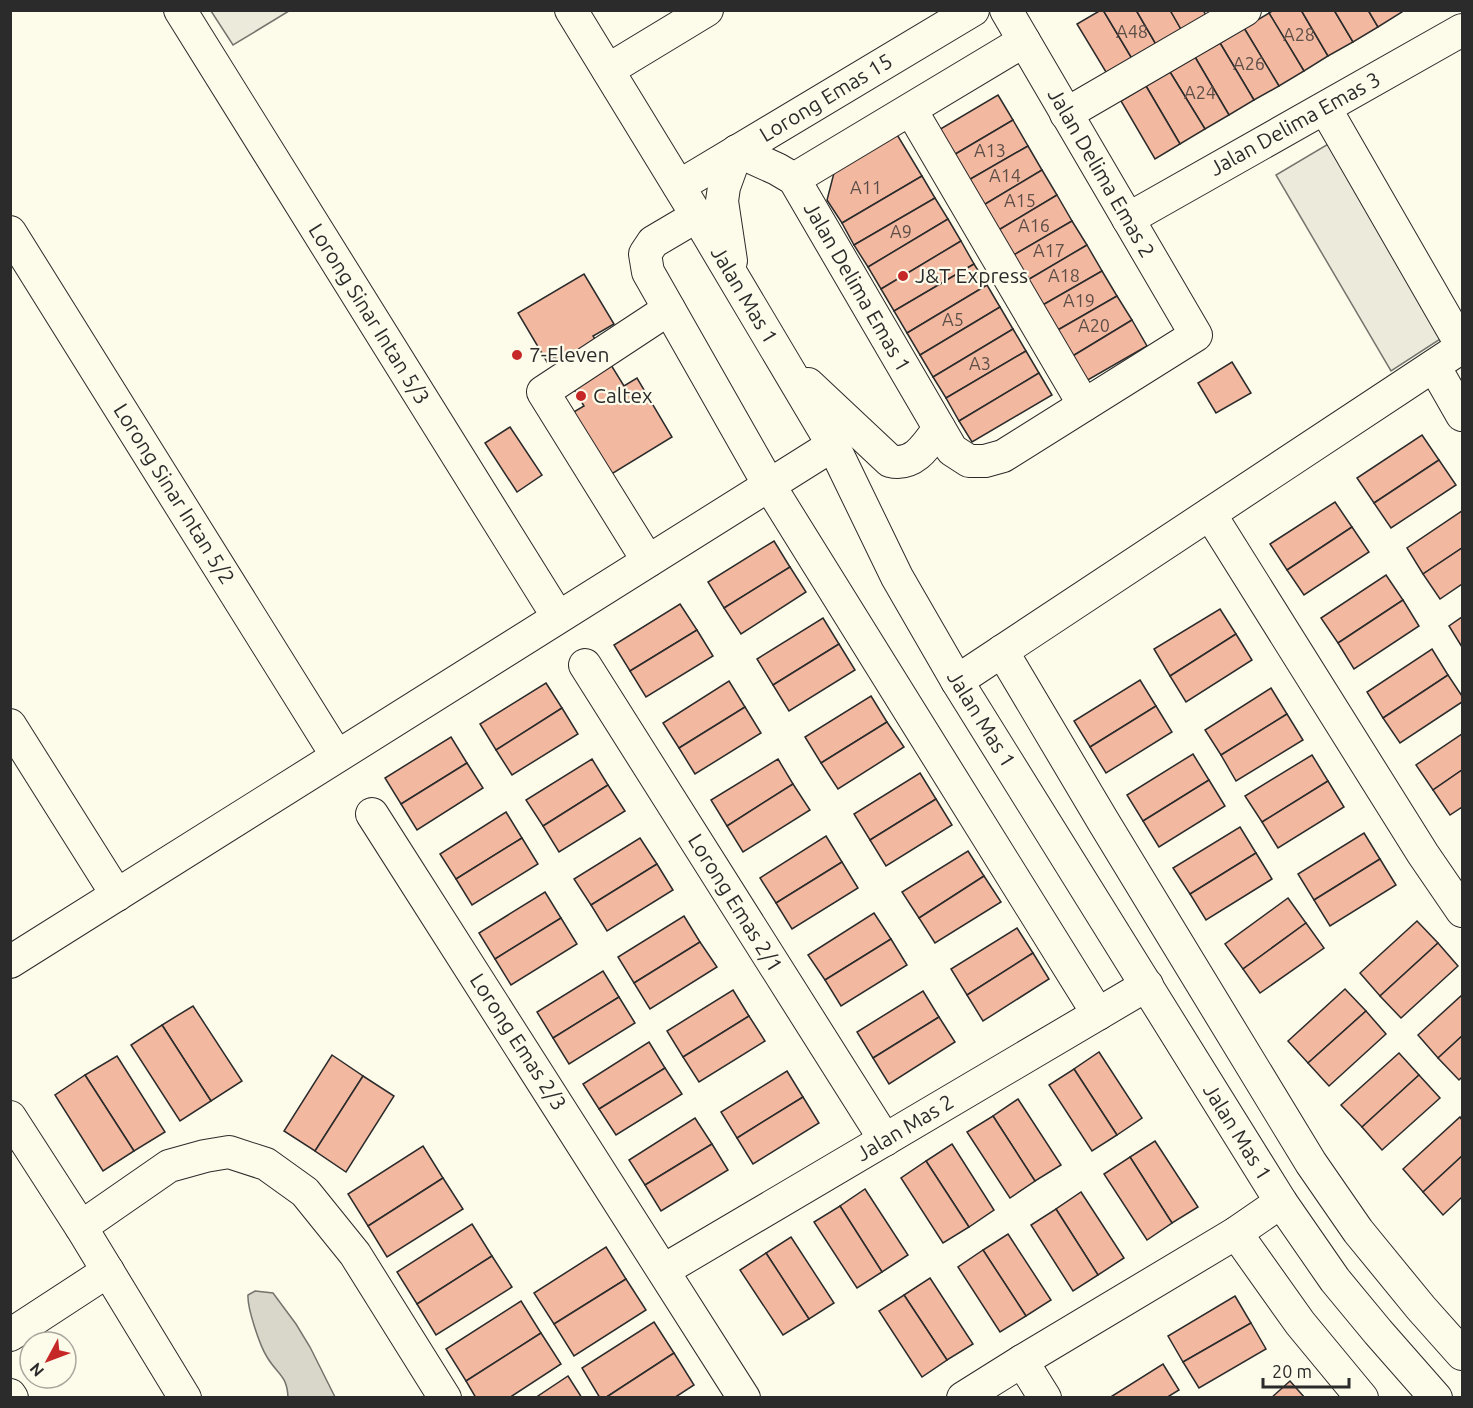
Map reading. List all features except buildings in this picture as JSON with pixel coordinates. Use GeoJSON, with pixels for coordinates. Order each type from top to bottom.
{"type":"FeatureCollection","features":[{"type":"Feature","properties":{"kind":"street","name":"Lorong Sinar Intan 5/3"},"geometry":{"type":"LineString","coordinates":[[180,10],[558,617]]}},
{"type":"Feature","properties":{"kind":"street","name":"Jalan Mas 1"},"geometry":{"type":"LineString","coordinates":[[571,10],[833,445],[897,576],[957,681],[1281,1202],[1335,1280],[1377,1332],[1436,1398]]}},
{"type":"Feature","properties":{"kind":"street"},"geometry":{"type":"LineString","coordinates":[[608,70],[708,10]]}},
{"type":"Feature","properties":{"kind":"street","name":"Jalan Delima Emas 2"},"geometry":{"type":"LineString","coordinates":[[1006,10],[1196,335],[1084,405]]}},
{"type":"Feature","properties":{"kind":"street"},"geometry":{"type":"LineString","coordinates":[[1066,114],[1245,10]]}},
{"type":"Feature","properties":{"kind":"street","name":"Lorong Emas 15"},"geometry":{"type":"LineString","coordinates":[[679,186],[962,13]]}},
{"type":"Feature","properties":{"kind":"street","name":"Jalan Delima Emas 3"},"geometry":{"type":"LineString","coordinates":[[1128,219],[1462,30]]}},
{"type":"Feature","properties":{"kind":"street"},"geometry":{"type":"LineString","coordinates":[[794,179],[1024,41]]}},
{"type":"Feature","properties":{"kind":"street"},"geometry":{"type":"LineString","coordinates":[[957,681],[1462,347],[1325,108]]}},
{"type":"Feature","properties":{"kind":"street"},"geometry":{"type":"LineString","coordinates":[[783,361],[890,461],[905,461],[913,458],[925,448],[945,439],[969,461],[985,461],[1003,456],[1084,405],[911,110]]}},
{"type":"Feature","properties":{"kind":"street"},"geometry":{"type":"LineString","coordinates":[[733,277],[722,201],[724,187],[737,151]]}},
{"type":"Feature","properties":{"kind":"street","name":"Jalan Delima Emas 1"},"geometry":{"type":"LineString","coordinates":[[737,151],[794,179],[945,439]]}},
{"type":"Feature","properties":{"kind":"street"},"geometry":{"type":"LineString","coordinates":[[697,216],[653,242],[645,254],[648,272],[769,485],[1098,1014]]}},
{"type":"Feature","properties":{"kind":"street","name":"Lorong Sinar Intan 5/2"},"geometry":{"type":"LineString","coordinates":[[10,232],[337,756]]}},
{"type":"Feature","properties":{"kind":"street"},"geometry":{"type":"LineString","coordinates":[[648,561],[543,392],[669,309]]}},
{"type":"Feature","properties":{"kind":"street"},"geometry":{"type":"LineString","coordinates":[[1434,366],[1462,415]]}},
{"type":"Feature","properties":{"kind":"street"},"geometry":{"type":"LineString","coordinates":[[10,962],[833,445]]}},
{"type":"Feature","properties":{"kind":"street"},"geometry":{"type":"LineString","coordinates":[[1210,514],[1423,854],[1462,911]]}},
{"type":"Feature","properties":{"kind":"street"},"geometry":{"type":"LineString","coordinates":[[1002,651],[1311,1162],[1358,1231],[1462,1354]]}},
{"type":"Feature","properties":{"kind":"street","name":"Lorong Emas 2/1"},"geometry":{"type":"LineString","coordinates":[[585,665],[885,1140]]}},
{"type":"Feature","properties":{"kind":"street"},"geometry":{"type":"LineString","coordinates":[[10,725],[117,895]]}},
{"type":"Feature","properties":{"kind":"street","name":"Lorong Emas 2/3"},"geometry":{"type":"LineString","coordinates":[[372,814],[744,1398]]}},
{"type":"Feature","properties":{"kind":"street","name":"Jalan Mas 2"},"geometry":{"type":"LineString","coordinates":[[664,1270],[1146,985]]}},
{"type":"Feature","properties":{"kind":"street"},"geometry":{"type":"LineString","coordinates":[[10,1117],[81,1227],[185,1398]]}},
{"type":"Feature","properties":{"kind":"street"},"geometry":{"type":"LineString","coordinates":[[81,1227],[169,1166],[229,1152],[266,1164],[304,1192],[355,1254],[445,1398]]}},
{"type":"Feature","properties":{"kind":"street"},"geometry":{"type":"LineString","coordinates":[[963,1398],[1236,1233],[1281,1202]]}},
{"type":"Feature","properties":{"kind":"street"},"geometry":{"type":"LineString","coordinates":[[1236,1233],[1300,1323],[1362,1398]]}},
{"type":"Feature","properties":{"kind":"street"},"geometry":{"type":"LineString","coordinates":[[10,1335],[108,1271]]}},
{"type":"Feature","properties":{"kind":"street"},"geometry":{"type":"LineString","coordinates":[[1022,1361],[1044,1398]]}},
{"type":"Feature","properties":{"kind":"shaded area"},"geometry":{"type":"Polygon","coordinates":[[[211,11],[289,11],[233,45],[211,11]]]}},
{"type":"Feature","properties":{"kind":"shaded area"},"geometry":{"type":"Polygon","coordinates":[[[1335,140],[1448,334],[1391,371],[1276,175],[1335,140]]]}},
{"type":"Feature","properties":{"kind":"shaded area"},"geometry":{"type":"Polygon","coordinates":[[[255,1291],[273,1293],[310,1347],[335,1397],[288,1397],[284,1379],[267,1357],[254,1327],[248,1295],[255,1291]]]}},
{"type":"Feature","properties":{"kind":"place","name":"J&T Express"},"geometry":{"type":"Point","coordinates":[903,276]}},
{"type":"Feature","properties":{"kind":"place","name":"7-Eleven"},"geometry":{"type":"Point","coordinates":[517,355]}},
{"type":"Feature","properties":{"kind":"place","name":"Caltex"},"geometry":{"type":"Point","coordinates":[581,396]}}]}
